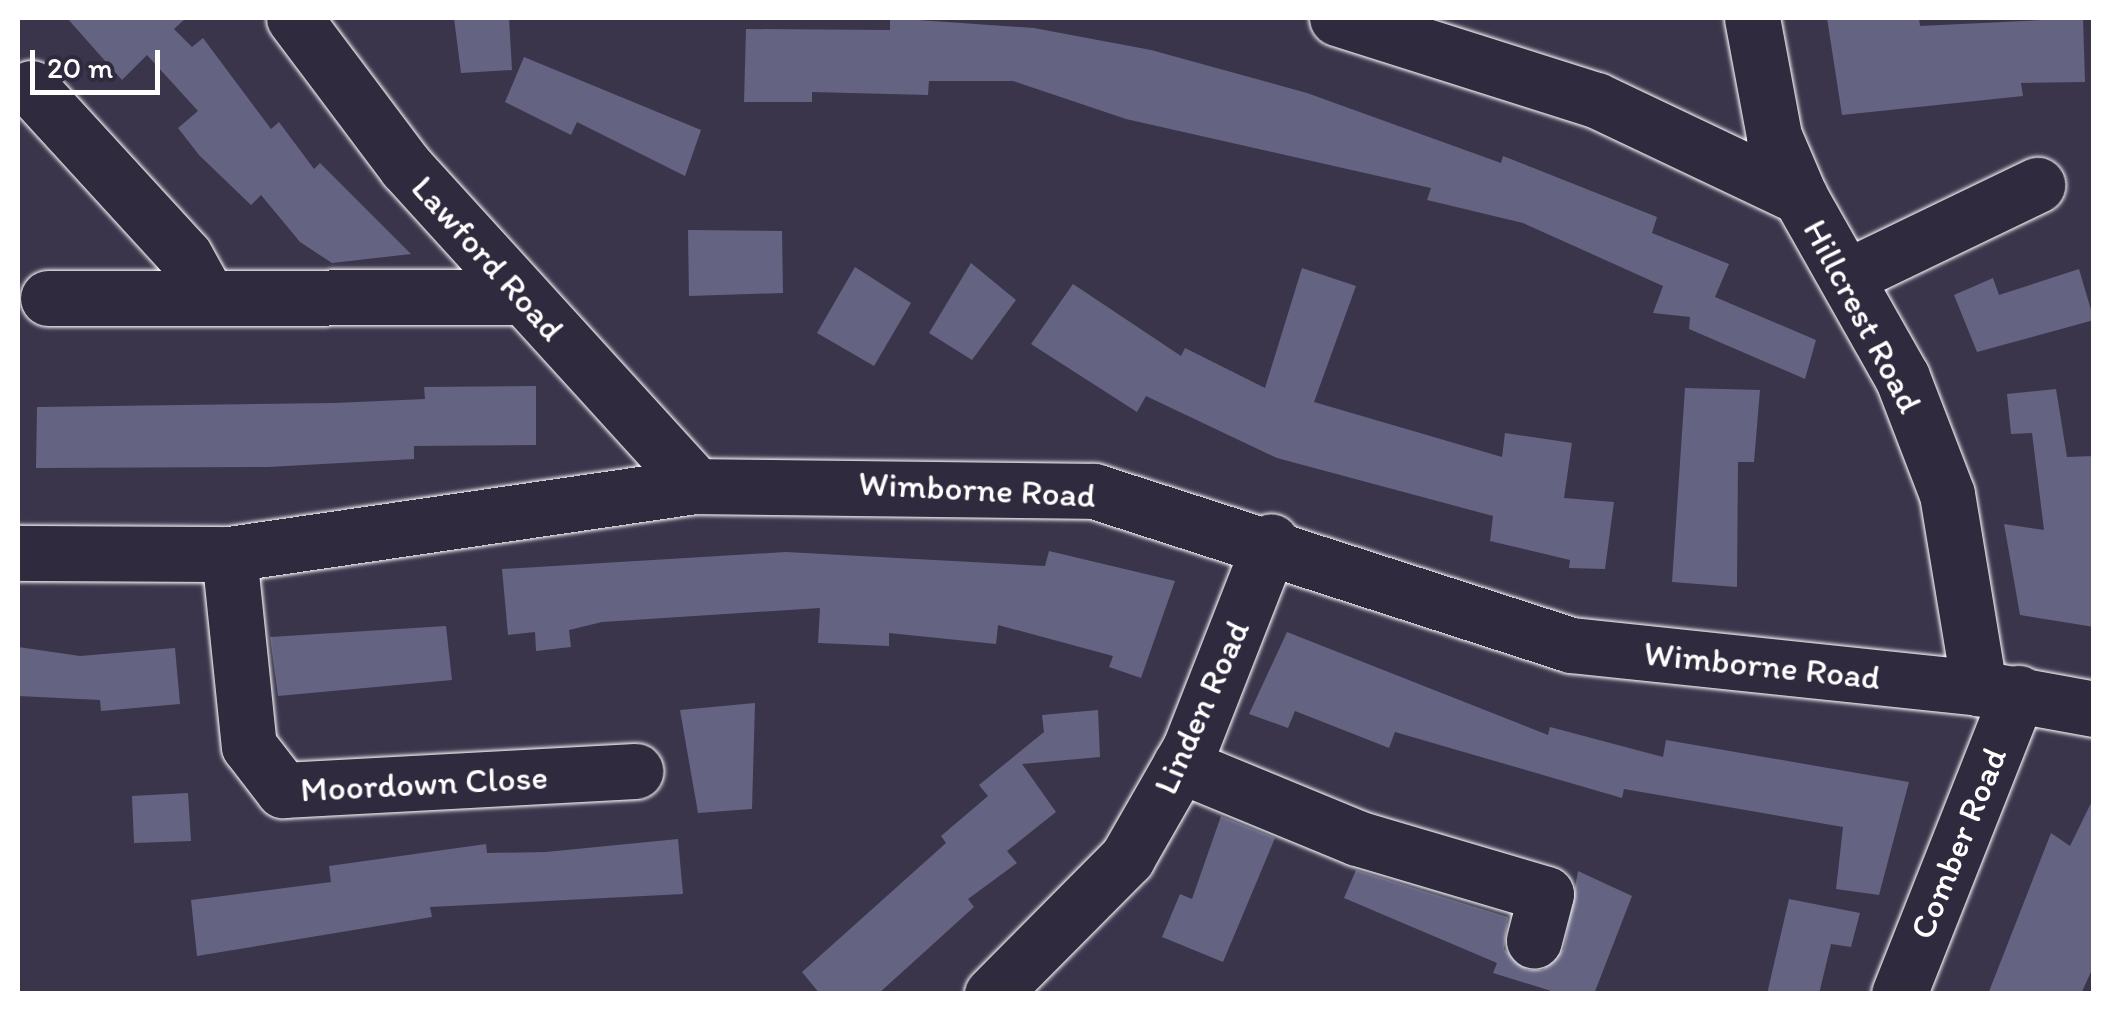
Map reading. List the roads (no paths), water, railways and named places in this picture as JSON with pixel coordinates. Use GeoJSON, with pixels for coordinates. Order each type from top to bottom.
{"type":"FeatureCollection","features":[{"type":"Feature","properties":{"kind":"street","name":"Lawford Road"},"geometry":{"type":"LineString","coordinates":[[294,18],[406,167],[696,486]]}},
{"type":"Feature","properties":{"kind":"street","name":"Hillcrest Road"},"geometry":{"type":"LineString","coordinates":[[1336,18],[1596,100],[1800,197],[1850,276],[1948,494],[1999,690]]}},
{"type":"Feature","properties":{"kind":"street"},"geometry":{"type":"LineString","coordinates":[[1752,18],[1774,136],[1800,197]]}},
{"type":"Feature","properties":{"kind":"street"},"geometry":{"type":"LineString","coordinates":[[32,88],[186,256],[206,294]]}},
{"type":"Feature","properties":{"kind":"street"},"geometry":{"type":"LineString","coordinates":[[1850,276],[2037,184]]}},
{"type":"Feature","properties":{"kind":"street"},"geometry":{"type":"LineString","coordinates":[[48,298],[206,294],[523,296]]}},
{"type":"Feature","properties":{"kind":"street","name":"Wimborne Road"},"geometry":{"type":"LineString","coordinates":[[18,553],[229,554],[696,486],[828,481],[1094,490],[1271,541],[1571,646],[1999,690],[2094,709]]}},
{"type":"Feature","properties":{"kind":"street","name":"Linden Road"},"geometry":{"type":"LineString","coordinates":[[992,994],[1127,858],[1180,765],[1271,541]]}},
{"type":"Feature","properties":{"kind":"street","name":"Moordown Close"},"geometry":{"type":"LineString","coordinates":[[229,554],[250,746],[262,773],[284,790],[635,770]]}},
{"type":"Feature","properties":{"kind":"street","name":"Comber Road"},"geometry":{"type":"LineString","coordinates":[[1899,994],[1999,690]]}},
{"type":"Feature","properties":{"kind":"street"},"geometry":{"type":"LineString","coordinates":[[1180,765],[1357,838],[1546,894],[1534,940]]}}]}
